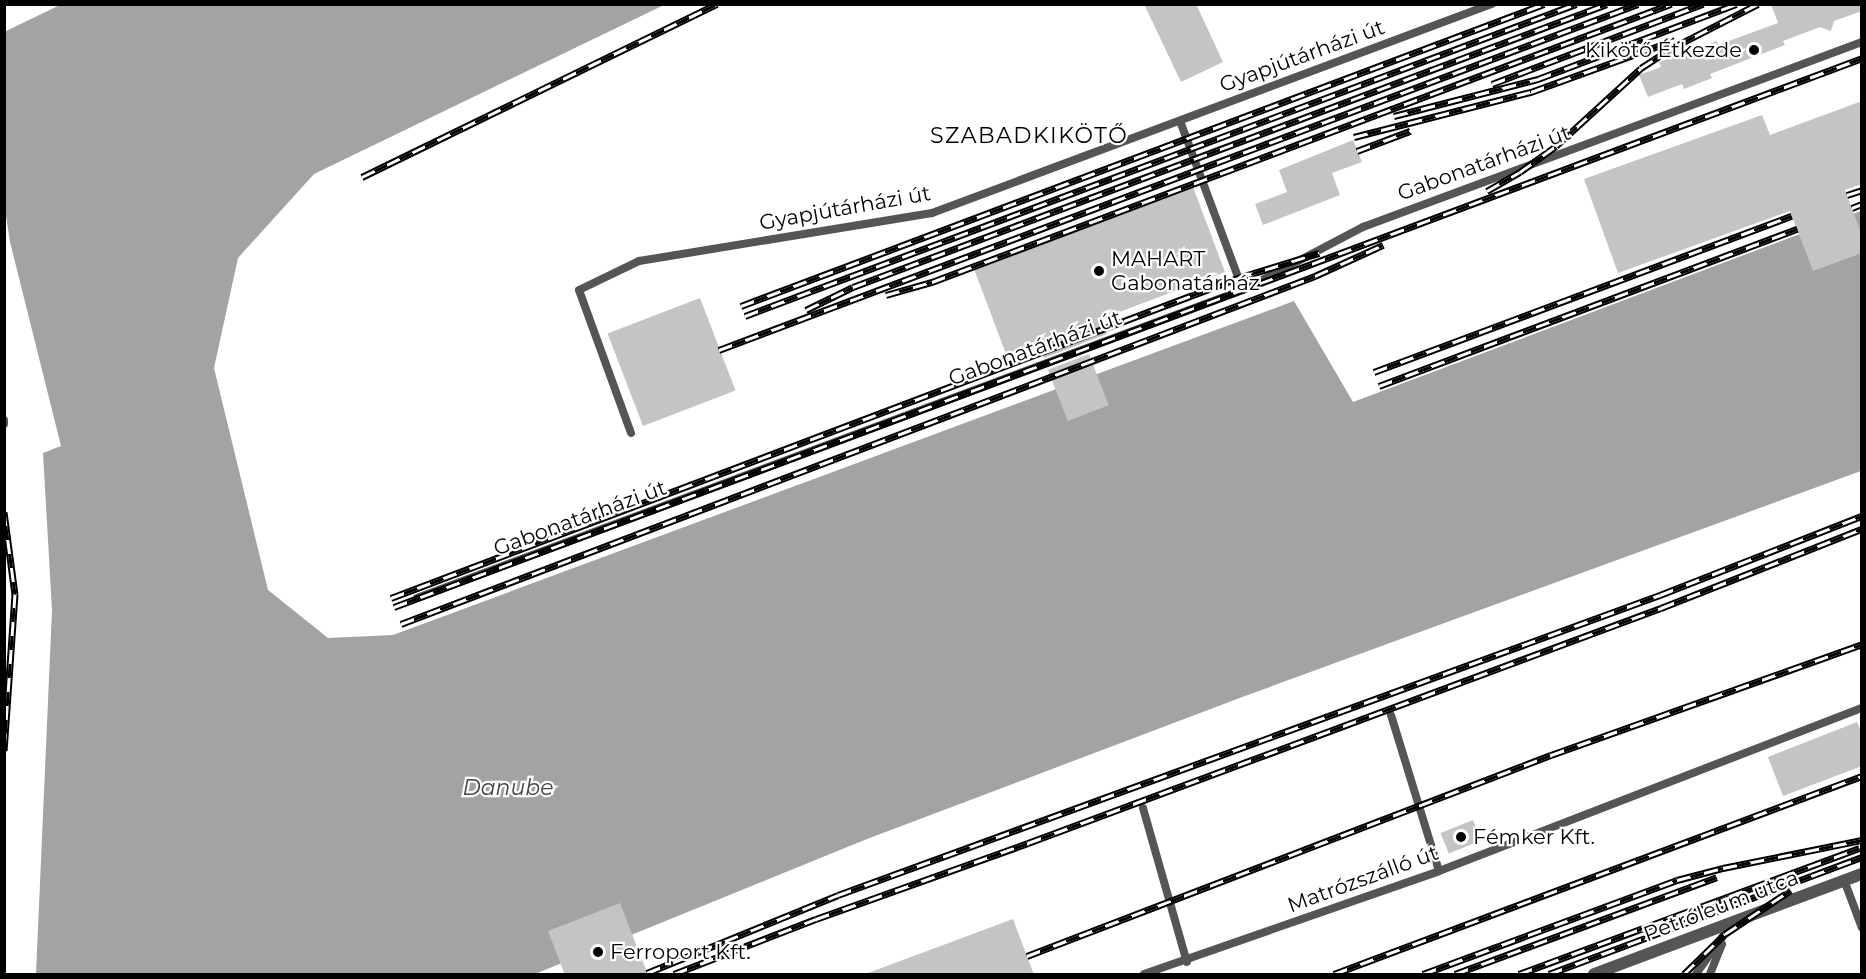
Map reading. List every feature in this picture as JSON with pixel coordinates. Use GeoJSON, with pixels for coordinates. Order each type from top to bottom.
{"type":"FeatureCollection","features":[{"type":"Feature","properties":{"kind":"street","name":"Petróleum utca"},"geometry":{"type":"LineString","coordinates":[[1594,975],[1862,873]]}},
{"type":"Feature","properties":{"kind":"lane","name":"Gyapjútárházi út"},"geometry":{"type":"LineString","coordinates":[[631,433],[579,290],[639,261],[932,213],[1492,4]]}},
{"type":"Feature","properties":{"kind":"lane","name":"Gabonatárházi út"},"geometry":{"type":"LineString","coordinates":[[417,598],[1243,290],[1363,227],[1862,42]]}},
{"type":"Feature","properties":{"kind":"lane"},"geometry":{"type":"LineString","coordinates":[[1180,121],[1243,290]]}},
{"type":"Feature","properties":{"kind":"lane","name":"Matrózszálló út"},"geometry":{"type":"LineString","coordinates":[[1144,975],[1187,962],[1438,871],[1862,708]]}},
{"type":"Feature","properties":{"kind":"lane"},"geometry":{"type":"LineString","coordinates":[[1391,715],[1438,871]]}},
{"type":"Feature","properties":{"kind":"lane"},"geometry":{"type":"LineString","coordinates":[[1143,808],[1187,962]]}},
{"type":"Feature","properties":{"kind":"lane"},"geometry":{"type":"LineString","coordinates":[[1844,880],[1862,928]]}},
{"type":"Feature","properties":{"kind":"lane"},"geometry":{"type":"LineString","coordinates":[[1696,975],[1733,922]]}},
{"type":"Feature","properties":{"kind":"lane"},"geometry":{"type":"LineString","coordinates":[[1710,975],[1725,934]]}},
{"type":"Feature","properties":{"kind":"water","name":"Danube"},"geometry":{"type":"Polygon","coordinates":[[[62,4],[664,5],[314,174],[238,258],[214,368],[268,590],[328,638],[393,635],[1294,301],[1353,402],[1861,211],[1861,471],[1245,696],[867,839],[535,974],[36,974],[52,610],[43,453],[61,446],[10,242],[5,209],[4,32],[62,4]]]}},
{"type":"Feature","properties":{"kind":"building"},"geometry":{"type":"Polygon","coordinates":[[[1144,4],[1196,4],[1223,62],[1181,82],[1144,4]]]}},
{"type":"Feature","properties":{"kind":"building"},"geometry":{"type":"Polygon","coordinates":[[[1771,4],[1862,4],[1862,11],[1834,21],[1831,31],[1820,27],[1783,41],[1785,45],[1710,74],[1712,78],[1684,89],[1682,84],[1648,97],[1639,75],[1661,67],[1659,62],[1717,41],[1718,45],[1778,23],[1771,4]]]}},
{"type":"Feature","properties":{"kind":"building"},"geometry":{"type":"Polygon","coordinates":[[[1862,101],[1862,184],[1845,190],[1862,235],[1862,253],[1813,271],[1790,211],[1618,273],[1584,179],[1762,115],[1770,135],[1862,101]]]}},
{"type":"Feature","properties":{"kind":"building"},"geometry":{"type":"Polygon","coordinates":[[[1353,140],[1362,162],[1332,173],[1340,195],[1263,225],[1255,204],[1287,192],[1279,170],[1353,140]]]}},
{"type":"Feature","properties":{"kind":"building","name":"MAHART Gabonatárház"},"geometry":{"type":"Polygon","coordinates":[[[1193,187],[1225,272],[1101,319],[1107,334],[1044,358],[1038,343],[1006,354],[974,269],[1193,187]]]}},
{"type":"Feature","properties":{"kind":"building"},"geometry":{"type":"Polygon","coordinates":[[[700,298],[735,390],[643,426],[608,333],[700,298]]]}},
{"type":"Feature","properties":{"kind":"building"},"geometry":{"type":"Polygon","coordinates":[[[1089,354],[1109,405],[1068,421],[1048,370],[1089,354]]]}},
{"type":"Feature","properties":{"kind":"building"},"geometry":{"type":"Polygon","coordinates":[[[1857,722],[1862,734],[1862,766],[1783,796],[1768,757],[1857,722]]]}},
{"type":"Feature","properties":{"kind":"building","name":"Fémker Kft."},"geometry":{"type":"Polygon","coordinates":[[[1473,820],[1481,840],[1449,854],[1441,833],[1473,820]]]}},
{"type":"Feature","properties":{"kind":"building","name":"Ferroport Kft."},"geometry":{"type":"Polygon","coordinates":[[[620,903],[648,975],[565,975],[548,931],[620,903]]]}},
{"type":"Feature","properties":{"kind":"building"},"geometry":{"type":"Polygon","coordinates":[[[1013,919],[1034,975],[868,975],[868,973],[1013,919]]]}},
{"type":"Feature","properties":{"kind":"railway"},"geometry":{"type":"LineString","coordinates":[[362,177],[717,4]]}},
{"type":"Feature","properties":{"kind":"railway"},"geometry":{"type":"LineString","coordinates":[[741,306],[1544,4]]}},
{"type":"Feature","properties":{"kind":"railway"},"geometry":{"type":"LineString","coordinates":[[745,316],[1576,4]]}},
{"type":"Feature","properties":{"kind":"railway"},"geometry":{"type":"LineString","coordinates":[[806,310],[853,287],[1607,4]]}},
{"type":"Feature","properties":{"kind":"railway"},"geometry":{"type":"LineString","coordinates":[[719,350],[1638,4]]}},
{"type":"Feature","properties":{"kind":"railway"},"geometry":{"type":"LineString","coordinates":[[886,295],[932,282],[1671,4]]}},
{"type":"Feature","properties":{"kind":"railway"},"geometry":{"type":"LineString","coordinates":[[1492,84],[1703,4]]}},
{"type":"Feature","properties":{"kind":"railway"},"geometry":{"type":"LineString","coordinates":[[1394,116],[1538,79],[1736,4]]}},
{"type":"Feature","properties":{"kind":"railway"},"geometry":{"type":"LineString","coordinates":[[1487,191],[1520,172],[1556,146],[1641,68],[1670,49],[1758,4]]}},
{"type":"Feature","properties":{"kind":"railway"},"geometry":{"type":"LineString","coordinates":[[1354,137],[1531,92],[1675,40]]}},
{"type":"Feature","properties":{"kind":"railway"},"geometry":{"type":"LineString","coordinates":[[394,607],[1862,58]]}},
{"type":"Feature","properties":{"kind":"railway"},"geometry":{"type":"LineString","coordinates":[[1357,151],[1410,131]]}},
{"type":"Feature","properties":{"kind":"railway"},"geometry":{"type":"LineString","coordinates":[[1847,195],[1862,190]]}},
{"type":"Feature","properties":{"kind":"railway"},"geometry":{"type":"LineString","coordinates":[[1852,208],[1862,204]]}},
{"type":"Feature","properties":{"kind":"railway"},"geometry":{"type":"LineString","coordinates":[[1374,372],[1792,216]]}},
{"type":"Feature","properties":{"kind":"railway"},"geometry":{"type":"LineString","coordinates":[[1379,386],[1797,229]]}},
{"type":"Feature","properties":{"kind":"railway"},"geometry":{"type":"LineString","coordinates":[[401,624],[1315,276],[1383,245]]}},
{"type":"Feature","properties":{"kind":"railway"},"geometry":{"type":"LineString","coordinates":[[391,598],[1238,278],[1319,253]]}},
{"type":"Feature","properties":{"kind":"railway"},"geometry":{"type":"LineString","coordinates":[[4,512],[15,594],[4,751]]}},
{"type":"Feature","properties":{"kind":"railway"},"geometry":{"type":"LineString","coordinates":[[647,973],[838,895],[1660,595],[1862,516]]}},
{"type":"Feature","properties":{"kind":"railway"},"geometry":{"type":"LineString","coordinates":[[674,974],[816,919],[1028,843],[1661,608],[1862,529]]}},
{"type":"Feature","properties":{"kind":"railway"},"geometry":{"type":"LineString","coordinates":[[1027,956],[1551,755],[1862,644]]}},
{"type":"Feature","properties":{"kind":"railway"},"geometry":{"type":"LineString","coordinates":[[1334,974],[1862,776]]}},
{"type":"Feature","properties":{"kind":"railway"},"geometry":{"type":"LineString","coordinates":[[1423,974],[1677,880],[1723,868],[1862,840]]}},
{"type":"Feature","properties":{"kind":"railway"},"geometry":{"type":"LineString","coordinates":[[1519,974],[1859,848]]}},
{"type":"Feature","properties":{"kind":"railway"},"geometry":{"type":"LineString","coordinates":[[1549,974],[1862,857]]}},
{"type":"Feature","properties":{"kind":"railway"},"geometry":{"type":"LineString","coordinates":[[1455,974],[1717,877]]}},
{"type":"Feature","properties":{"kind":"railway"},"geometry":{"type":"LineString","coordinates":[[1684,974],[1725,934],[1791,890]]}},
{"type":"Feature","properties":{"kind":"place","name":"Kikötő Étkezde"},"geometry":{"type":"Point","coordinates":[1754,50]}},
{"type":"Feature","properties":{"kind":"place","name":"MAHART Gabonatárház"},"geometry":{"type":"Point","coordinates":[1099,271]}},
{"type":"Feature","properties":{"kind":"place","name":"Fémker Kft."},"geometry":{"type":"Point","coordinates":[1461,837]}},
{"type":"Feature","properties":{"kind":"place","name":"Ferroport Kft."},"geometry":{"type":"Point","coordinates":[598,952]}},
{"type":"Feature","properties":{"kind":"district","name":"SZABADKIKÖTŐ"},"geometry":{"type":"Point","coordinates":[1029,136]}}]}
